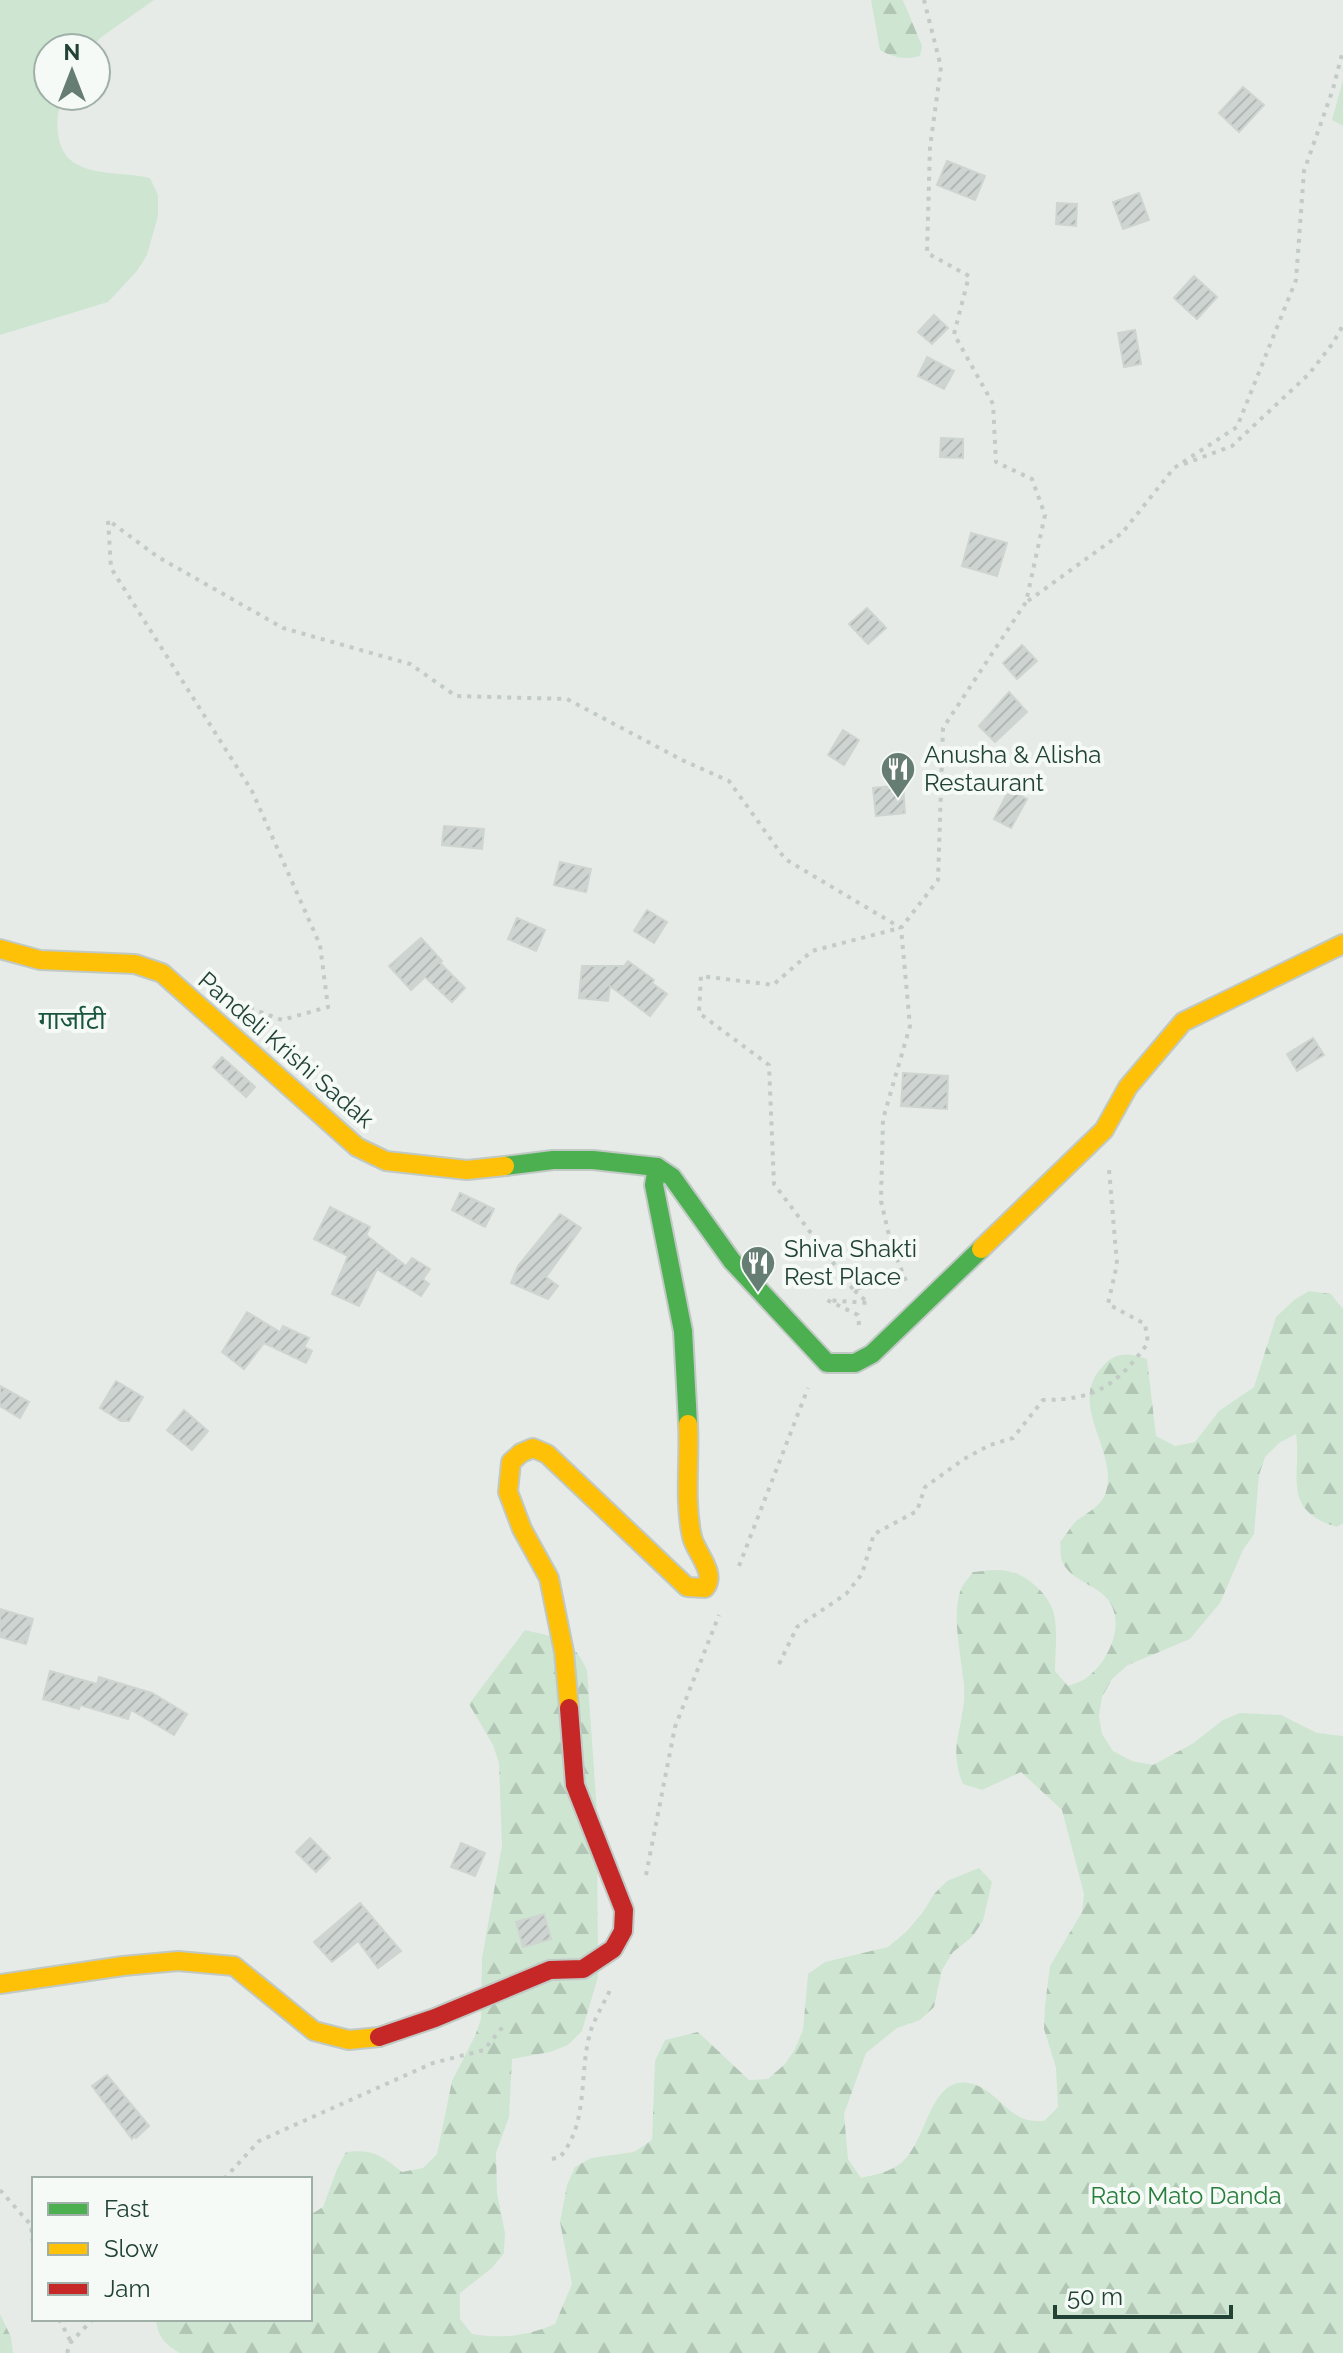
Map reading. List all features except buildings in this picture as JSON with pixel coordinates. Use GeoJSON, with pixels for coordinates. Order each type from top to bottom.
{"type":"FeatureCollection","features":[{"type":"Feature","properties":{"kind":"street"},"geometry":{"type":"LineString","coordinates":[[0,1984],[178,1961],[234,1966],[314,2031],[349,2040],[379,2037],[435,2018],[550,1970],[583,1969],[613,1949],[623,1931],[624,1910],[575,1785],[564,1652],[549,1578],[512,1506],[508,1477],[511,1462],[521,1453],[533,1448],[547,1454],[600,1501],[687,1587],[705,1588],[709,1583],[704,1558],[693,1541],[687,1508],[689,1450],[683,1331],[654,1185],[657,1167],[672,1177],[732,1261],[827,1363],[855,1363],[872,1354],[1104,1130],[1128,1087],[1183,1022],[1343,944]]}},
{"type":"Feature","properties":{"kind":"street","name":"Pandeli Krishi Sadak"},"geometry":{"type":"LineString","coordinates":[[0,949],[40,960],[135,964],[162,973],[357,1147],[386,1161],[467,1170],[553,1160],[593,1160],[657,1167]]}},
{"type":"Feature","properties":{"kind":"path"},"geometry":{"type":"LineString","coordinates":[[924,0],[941,67],[930,147],[927,253],[969,276],[954,334],[993,404],[996,462],[1032,479],[1045,515],[1026,602]]}},
{"type":"Feature","properties":{"kind":"path"},"geometry":{"type":"LineString","coordinates":[[860,1336],[858,1315],[827,1300],[868,1303],[853,1289],[774,1184],[769,1065],[699,1013],[701,976],[773,985],[812,951],[901,928],[938,880],[943,728],[1026,602],[1122,533],[1174,468],[1237,427],[1296,280],[1304,171],[1333,89],[1343,50]]}},
{"type":"Feature","properties":{"kind":"path"},"geometry":{"type":"LineString","coordinates":[[1174,468],[1232,446],[1309,374],[1343,325]]}},
{"type":"Feature","properties":{"kind":"path"},"geometry":{"type":"LineString","coordinates":[[240,1005],[282,1020],[328,1007],[320,945],[252,791],[111,568],[108,520],[158,557],[283,628],[410,664],[456,696],[567,699],[682,760],[729,781],[785,859],[901,928]]}},
{"type":"Feature","properties":{"kind":"path"},"geometry":{"type":"LineString","coordinates":[[853,1289],[906,1281],[891,1244],[881,1201],[883,1119],[910,1026],[901,928]]}},
{"type":"Feature","properties":{"kind":"path"},"geometry":{"type":"LineString","coordinates":[[779,1664],[797,1627],[846,1594],[862,1574],[874,1534],[917,1511],[925,1487],[964,1459],[990,1445],[1013,1438],[1043,1400],[1070,1400],[1103,1390],[1127,1371],[1148,1343],[1145,1324],[1108,1304],[1117,1264],[1104,1130]]}},
{"type":"Feature","properties":{"kind":"path"},"geometry":{"type":"LineString","coordinates":[[734,1577],[821,1356]]}},
{"type":"Feature","properties":{"kind":"path"},"geometry":{"type":"LineString","coordinates":[[646,1875],[675,1727],[723,1605]]}},
{"type":"Feature","properties":{"kind":"path"},"geometry":{"type":"LineString","coordinates":[[552,2159],[560,2157],[573,2136],[579,2117],[591,2031],[615,1980]]}},
{"type":"Feature","properties":{"kind":"path"},"geometry":{"type":"LineString","coordinates":[[226,2177],[259,2141],[406,2075]]}},
{"type":"Feature","properties":{"kind":"path"},"geometry":{"type":"LineString","coordinates":[[0,2190],[31,2225],[32,2235]]}},
{"type":"Feature","properties":{"kind":"path"},"geometry":{"type":"LineString","coordinates":[[60,2321],[71,2342]]}},
{"type":"Feature","properties":{"kind":"path"},"geometry":{"type":"LineString","coordinates":[[67,2353],[71,2342],[91,2321]]}},
{"type":"Feature","properties":{"kind":"green space"},"geometry":{"type":"Polygon","coordinates":[[[0,0],[154,0],[109,32],[32,32],[32,112],[59,112],[58,133],[64,152],[72,161],[96,171],[150,178],[158,195],[158,216],[147,255],[137,271],[108,302],[0,335],[0,0]]]}},
{"type":"Feature","properties":{"kind":"green space"},"geometry":{"type":"Polygon","coordinates":[[[871,0],[903,0],[922,46],[920,56],[900,58],[880,50],[871,0]]]}},
{"type":"Feature","properties":{"kind":"green space"},"geometry":{"type":"Polygon","coordinates":[[[1343,80],[1343,126],[1332,120],[1343,80]]]}},
{"type":"Feature","properties":{"kind":"green space","name":"Rato Mato Danda"},"geometry":{"type":"Polygon","coordinates":[[[1309,1291],[1331,1294],[1343,1309],[1343,1523],[1337,1527],[1307,1511],[1297,1490],[1296,1434],[1279,1443],[1265,1457],[1259,1475],[1254,1534],[1243,1550],[1220,1603],[1190,1639],[1128,1665],[1112,1679],[1102,1697],[1099,1716],[1102,1734],[1113,1751],[1132,1761],[1153,1765],[1192,1744],[1223,1720],[1240,1713],[1281,1715],[1317,1733],[1343,1736],[1343,2353],[180,2353],[166,2343],[156,2321],[312,2321],[312,2214],[323,2207],[346,2152],[376,2154],[402,2172],[423,2168],[437,2154],[452,2081],[481,2019],[482,1958],[502,1846],[499,1763],[493,1745],[469,1704],[525,1630],[563,1641],[576,1651],[587,1670],[597,1812],[598,1977],[582,2031],[568,2045],[550,2052],[512,2059],[509,2117],[496,2153],[497,2193],[505,2233],[504,2253],[492,2268],[460,2293],[460,2319],[472,2334],[514,2335],[555,2324],[572,2284],[560,2222],[567,2185],[575,2167],[591,2158],[634,2152],[652,2140],[655,2061],[665,2040],[698,2032],[749,2080],[768,2079],[785,2064],[803,2030],[808,1974],[825,1962],[888,1947],[906,1932],[947,1881],[979,1868],[992,1882],[983,1921],[972,1937],[953,1952],[942,1970],[934,2007],[920,2020],[897,2028],[866,2053],[844,2114],[848,2159],[861,2178],[897,2166],[910,2154],[937,2100],[955,2084],[977,2085],[1018,2116],[1044,2121],[1058,2107],[1056,2068],[1044,2029],[1050,1966],[1082,1912],[1084,1894],[1062,1810],[1021,1772],[982,1790],[963,1784],[956,1757],[964,1699],[957,1623],[962,1587],[973,1572],[1002,1570],[1025,1578],[1052,1607],[1056,1635],[1055,1671],[1068,1686],[1093,1672],[1112,1644],[1116,1622],[1114,1611],[1104,1595],[1066,1568],[1061,1559],[1060,1542],[1075,1522],[1101,1502],[1106,1492],[1106,1460],[1091,1412],[1093,1382],[1112,1358],[1129,1355],[1147,1359],[1156,1436],[1175,1446],[1195,1442],[1219,1411],[1254,1387],[1276,1317],[1309,1291]]]}},
{"type":"Feature","properties":{"kind":"green space"},"geometry":{"type":"Polygon","coordinates":[[[0,2314],[11,2337],[13,2353],[0,2353],[0,2314]]]}},
{"type":"Feature","properties":{"kind":"traffic: fast"},"geometry":{"type":"LineString","coordinates":[[505,1166],[553,1160],[593,1160],[657,1167],[672,1177],[732,1261],[827,1363],[855,1363],[872,1354],[981,1249]]}},
{"type":"Feature","properties":{"kind":"traffic: fast"},"geometry":{"type":"LineString","coordinates":[[657,1167],[654,1185],[683,1331],[688,1424]]}},
{"type":"Feature","properties":{"kind":"traffic: slow"},"geometry":{"type":"LineString","coordinates":[[981,1249],[1104,1130],[1128,1087],[1183,1022],[1343,944]]}},
{"type":"Feature","properties":{"kind":"traffic: slow"},"geometry":{"type":"LineString","coordinates":[[0,949],[40,960],[135,964],[162,973],[357,1147],[386,1161],[467,1170],[505,1166]]}},
{"type":"Feature","properties":{"kind":"traffic: slow"},"geometry":{"type":"LineString","coordinates":[[569,1708],[564,1652],[549,1578],[522,1529],[508,1492],[511,1462],[533,1448],[547,1454],[687,1587],[705,1588],[709,1576],[694,1543],[690,1523],[688,1424]]}},
{"type":"Feature","properties":{"kind":"traffic: slow"},"geometry":{"type":"LineString","coordinates":[[0,1984],[178,1961],[234,1966],[314,2031],[349,2040],[379,2037]]}},
{"type":"Feature","properties":{"kind":"traffic: jam"},"geometry":{"type":"LineString","coordinates":[[379,2037],[435,2018],[550,1970],[583,1969],[613,1949],[623,1931],[624,1910],[575,1785],[569,1708]]}},
{"type":"Feature","properties":{"kind":"place","name":"Anusha & Alisha Restaurant"},"geometry":{"type":"Point","coordinates":[898,800]}},
{"type":"Feature","properties":{"kind":"place","name":"Shiva Shakti Rest Place"},"geometry":{"type":"Point","coordinates":[758,1294]}},
{"type":"Feature","properties":{"kind":"district","name":"गार्जाटी"},"geometry":{"type":"Point","coordinates":[72,1020]}}]}
